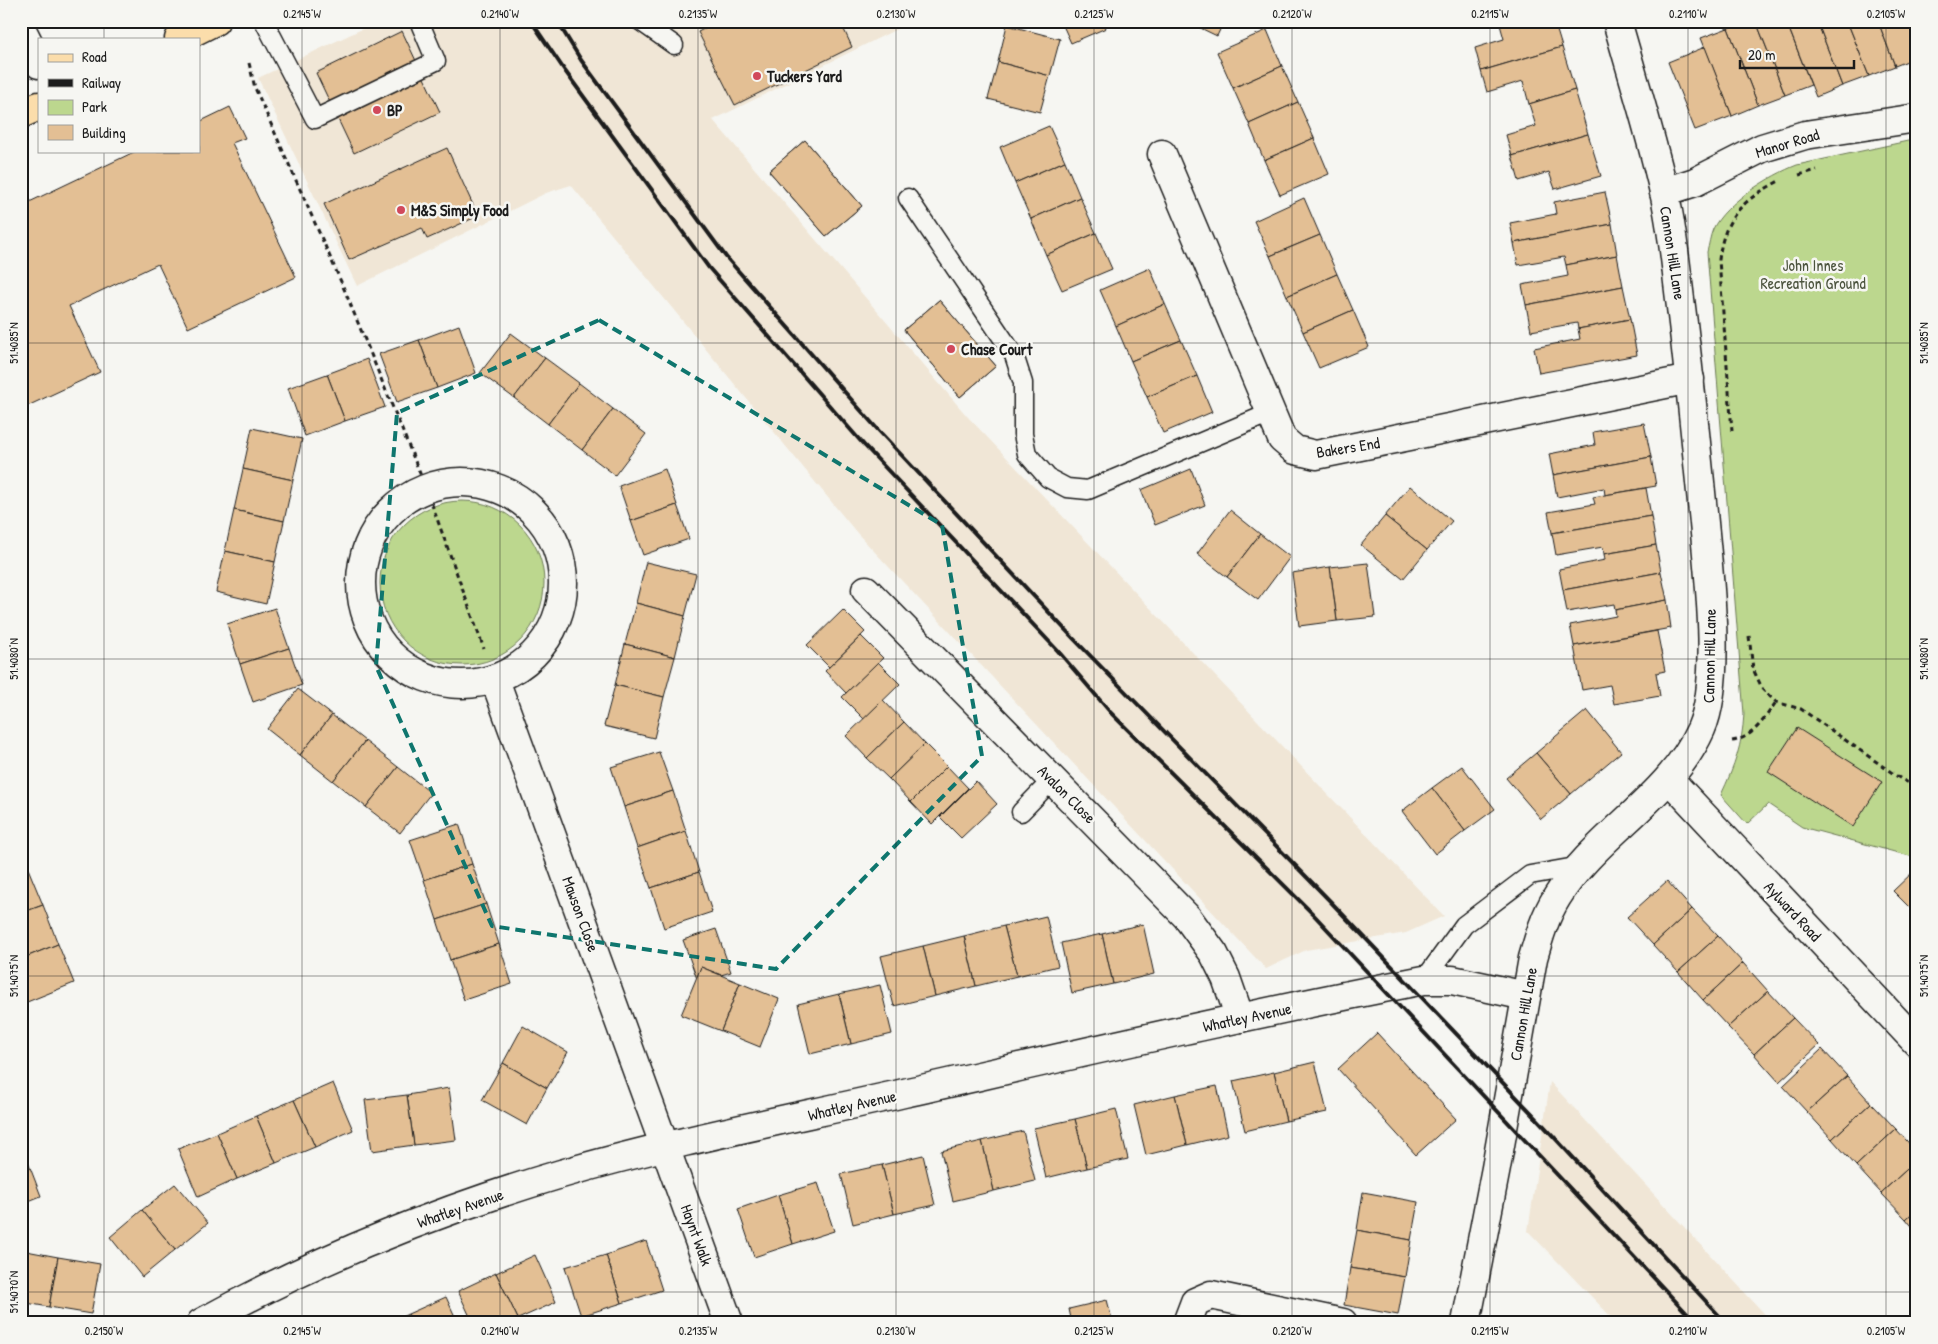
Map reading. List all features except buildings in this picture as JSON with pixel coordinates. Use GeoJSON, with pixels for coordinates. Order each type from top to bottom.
{"type":"FeatureCollection","features":[{"type":"Feature","properties":{"kind":"main road"},"geometry":{"type":"LineString","coordinates":[[181,38],[215,21]]}},
{"type":"Feature","properties":{"kind":"main road"},"geometry":{"type":"LineString","coordinates":[[21,114],[38,106]]}},
{"type":"Feature","properties":{"kind":"street","name":"Cannon Hill Lane"},"geometry":{"type":"LineString","coordinates":[[1466,1323],[1498,1158],[1533,958],[1542,926],[1557,896],[1581,866],[1669,779],[1692,746],[1707,716],[1711,698],[1712,618],[1690,379],[1673,241],[1664,192],[1617,21]]}},
{"type":"Feature","properties":{"kind":"street"},"geometry":{"type":"LineString","coordinates":[[21,28],[38,62]]}},
{"type":"Feature","properties":{"kind":"street","name":"Manor Road"},"geometry":{"type":"LineString","coordinates":[[1664,192],[1695,182],[1762,148],[1805,135],[1917,118]]}},
{"type":"Feature","properties":{"kind":"street","name":"Bakers End"},"geometry":{"type":"LineString","coordinates":[[1162,154],[1270,413],[1282,439],[1295,450],[1316,455],[1690,379]]}},
{"type":"Feature","properties":{"kind":"street"},"geometry":{"type":"LineString","coordinates":[[458,481],[490,485],[519,498],[542,521],[558,549],[564,581],[560,612],[550,634],[546,642],[524,665],[495,680],[461,686],[426,680],[395,661],[373,634],[367,618],[361,601],[361,566],[373,533],[395,505],[426,488],[458,481]]}},
{"type":"Feature","properties":{"kind":"street","name":"Avalon Close"},"geometry":{"type":"LineString","coordinates":[[866,590],[1186,917],[1214,954],[1226,978],[1240,1018]]}},
{"type":"Feature","properties":{"kind":"street","name":"Mawson Close"},"geometry":{"type":"LineString","coordinates":[[495,680],[666,1148]]}},
{"type":"Feature","properties":{"kind":"street","name":"Aylward Road"},"geometry":{"type":"LineString","coordinates":[[1669,779],[1917,1043]]}},
{"type":"Feature","properties":{"kind":"street","name":"Whatley Avenue"},"geometry":{"type":"LineString","coordinates":[[200,1323],[248,1296],[326,1259],[413,1224],[561,1174],[666,1148],[1240,1018],[1424,980],[1452,980],[1526,996]]}},
{"type":"Feature","properties":{"kind":"street","name":"Haynt Walk"},"geometry":{"type":"LineString","coordinates":[[666,1148],[729,1323]]}},
{"type":"Feature","properties":{"kind":"street"},"geometry":{"type":"LineString","coordinates":[[1187,1323],[1195,1302],[1211,1295],[1343,1323]]}},
{"type":"Feature","properties":{"kind":"lane"},"geometry":{"type":"LineString","coordinates":[[264,21],[315,119],[436,61],[419,21]]}},
{"type":"Feature","properties":{"kind":"lane"},"geometry":{"type":"LineString","coordinates":[[640,21],[674,45]]}},
{"type":"Feature","properties":{"kind":"lane"},"geometry":{"type":"LineString","coordinates":[[908,198],[1014,355],[1023,383],[1024,434],[1027,454],[1048,478],[1067,488],[1088,490],[1270,413]]}},
{"type":"Feature","properties":{"kind":"lane"},"geometry":{"type":"LineString","coordinates":[[1021,812],[1053,780]]}},
{"type":"Feature","properties":{"kind":"lane"},"geometry":{"type":"LineString","coordinates":[[1424,980],[1464,925],[1530,875],[1581,866]]}},
{"type":"Feature","properties":{"kind":"path"},"geometry":{"type":"LineString","coordinates":[[249,63],[255,88],[342,284],[426,488],[495,680]]}},
{"type":"Feature","properties":{"kind":"path"},"geometry":{"type":"LineString","coordinates":[[1732,439],[1719,260],[1722,238],[1728,222],[1761,192],[1781,180],[1818,170]]}},
{"type":"Feature","properties":{"kind":"path"},"geometry":{"type":"LineString","coordinates":[[1748,634],[1753,669],[1763,690],[1776,702],[1801,709],[1901,780],[1917,787]]}},
{"type":"Feature","properties":{"kind":"path"},"geometry":{"type":"LineString","coordinates":[[1692,746],[1742,740],[1762,722],[1776,702]]}},
{"type":"Feature","properties":{"kind":"highlighted area"},"geometry":{"type":"Polygon","coordinates":[[[599,320],[942,525],[982,756],[776,969],[492,926],[376,666],[397,413],[599,320]]]}},
{"type":"Feature","properties":{"kind":"shaded area"},"geometry":{"type":"Polygon","coordinates":[[[379,21],[913,21],[713,120],[967,416],[1444,916],[1406,933],[1306,950],[1266,969],[857,533],[571,185],[546,193],[357,286],[258,78],[379,21]]]}},
{"type":"Feature","properties":{"kind":"shaded area"},"geometry":{"type":"Polygon","coordinates":[[[1550,1082],[1773,1323],[1617,1323],[1528,1231],[1550,1082]]]}},
{"type":"Feature","properties":{"kind":"green space","name":"John Innes Recreation Ground"},"geometry":{"type":"Polygon","coordinates":[[[1917,139],[1917,858],[1802,827],[1768,804],[1747,824],[1721,795],[1737,755],[1742,736],[1744,714],[1707,252],[1713,229],[1728,209],[1750,191],[1786,170],[1797,165],[1917,139]]]}},
{"type":"Feature","properties":{"kind":"green space"},"geometry":{"type":"Polygon","coordinates":[[[454,501],[470,501],[493,507],[508,515],[520,525],[530,537],[538,552],[544,575],[544,591],[538,614],[530,629],[520,641],[508,651],[493,659],[470,665],[454,665],[431,659],[416,651],[394,629],[384,607],[380,591],[380,575],[386,552],[394,537],[416,515],[438,505],[454,501]]]}},
{"type":"Feature","properties":{"kind":"railway"},"geometry":{"type":"LineString","coordinates":[[531,21],[565,71],[709,268],[864,445],[1058,651],[1111,713],[1313,914],[1696,1323]]}},
{"type":"Feature","properties":{"kind":"railway"},"geometry":{"type":"LineString","coordinates":[[557,21],[581,60],[726,257],[879,431],[1073,638],[1330,901],[1542,1124],[1726,1323]]}},
{"type":"Feature","properties":{"kind":"place","name":"Tuckers Yard"},"geometry":{"type":"Point","coordinates":[757,76]}},
{"type":"Feature","properties":{"kind":"place","name":"BP"},"geometry":{"type":"Point","coordinates":[377,110]}},
{"type":"Feature","properties":{"kind":"place","name":"M&S Simply Food"},"geometry":{"type":"Point","coordinates":[401,210]}},
{"type":"Feature","properties":{"kind":"place","name":"Chase Court"},"geometry":{"type":"Point","coordinates":[951,349]}}]}
